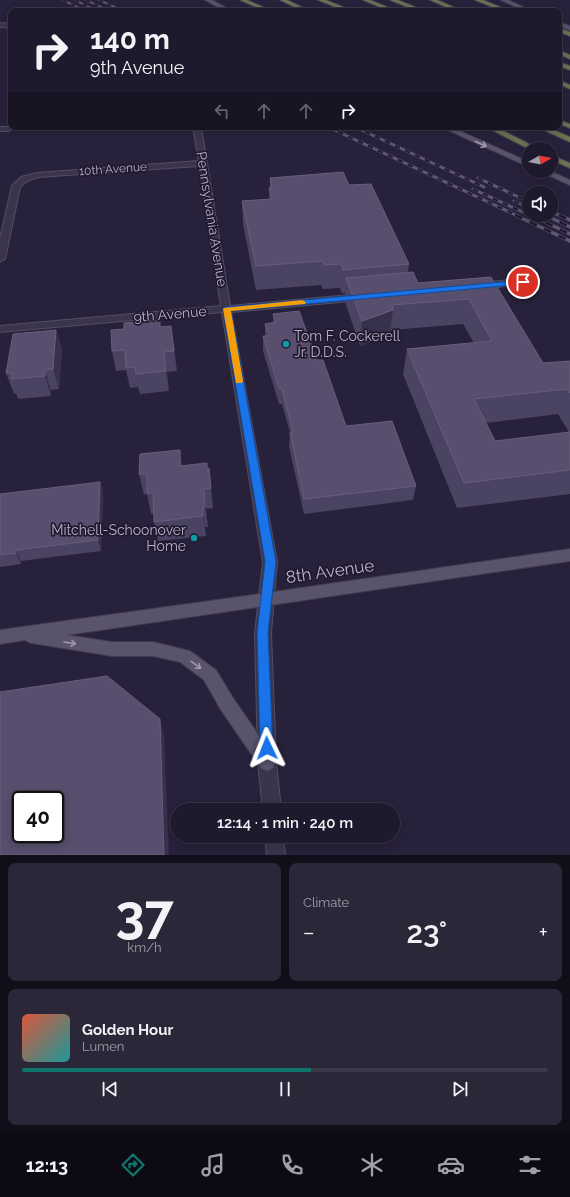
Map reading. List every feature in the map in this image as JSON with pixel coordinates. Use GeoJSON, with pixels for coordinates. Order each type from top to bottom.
{"type":"FeatureCollection","features":[{"type":"Feature","properties":{"kind":"highway"},"geometry":{"type":"LineString","coordinates":[[240,0],[256,8]]}},
{"type":"Feature","properties":{"kind":"highway"},"geometry":{"type":"LineString","coordinates":[[243,0],[263,8]]}},
{"type":"Feature","properties":{"kind":"highway"},"geometry":{"type":"LineString","coordinates":[[283,0],[300,8]]}},
{"type":"Feature","properties":{"kind":"highway"},"geometry":{"type":"LineString","coordinates":[[321,0],[342,8]]}},
{"type":"Feature","properties":{"kind":"highway"},"geometry":{"type":"LineString","coordinates":[[366,0],[386,8]]}},
{"type":"Feature","properties":{"kind":"highway"},"geometry":{"type":"LineString","coordinates":[[393,0],[414,8]]}},
{"type":"Feature","properties":{"kind":"highway"},"geometry":{"type":"LineString","coordinates":[[433,0],[453,8]]}},
{"type":"Feature","properties":{"kind":"highway"},"geometry":{"type":"LineString","coordinates":[[478,0],[499,8]]}},
{"type":"Feature","properties":{"kind":"highway"},"geometry":{"type":"LineString","coordinates":[[496,130],[522,143]]}},
{"type":"Feature","properties":{"kind":"highway"},"geometry":{"type":"LineString","coordinates":[[548,130],[570,140]]}},
{"type":"Feature","properties":{"kind":"highway"},"geometry":{"type":"LineString","coordinates":[[558,160],[570,166]]}},
{"type":"Feature","properties":{"kind":"main road"},"geometry":{"type":"LineString","coordinates":[[208,0],[223,8]]}},
{"type":"Feature","properties":{"kind":"main road"},"geometry":{"type":"LineString","coordinates":[[504,0],[522,8]]}},
{"type":"Feature","properties":{"kind":"main road"},"geometry":{"type":"LineString","coordinates":[[452,130],[522,162]]}},
{"type":"Feature","properties":{"kind":"main road"},"geometry":{"type":"LineString","coordinates":[[558,178],[570,183]]}},
{"type":"Feature","properties":{"kind":"main road","name":"8th Avenue"},"geometry":{"type":"LineString","coordinates":[[0,637],[570,555]]}},
{"type":"Feature","properties":{"kind":"main road"},"geometry":{"type":"LineString","coordinates":[[18,634],[112,649],[153,649],[184,656],[210,676],[227,704],[267,762]]}},
{"type":"Feature","properties":{"kind":"street"},"geometry":{"type":"LineString","coordinates":[[0,129],[8,129]]}},
{"type":"Feature","properties":{"kind":"street","name":"Pennsylvania Avenue"},"geometry":{"type":"LineString","coordinates":[[197,130],[226,309],[270,562],[263,633],[267,762],[271,803]]}},
{"type":"Feature","properties":{"kind":"street","name":"10th Avenue"},"geometry":{"type":"LineString","coordinates":[[0,259],[16,186],[24,179],[37,175],[202,163]]}},
{"type":"Feature","properties":{"kind":"street"},"geometry":{"type":"LineString","coordinates":[[465,287],[531,281]]}},
{"type":"Feature","properties":{"kind":"street","name":"9th Avenue"},"geometry":{"type":"LineString","coordinates":[[0,330],[372,296]]}},
{"type":"Feature","properties":{"kind":"street"},"geometry":{"type":"LineString","coordinates":[[275,843],[276,855]]}},
{"type":"Feature","properties":{"kind":"building"},"geometry":{"type":"Polygon","coordinates":[[[343,172],[349,185],[371,184],[409,264],[343,270],[341,264],[324,265],[322,261],[256,266],[242,201],[272,199],[269,188],[272,188],[270,178],[343,172]]]}},
{"type":"Feature","properties":{"kind":"building"},"geometry":{"type":"Polygon","coordinates":[[[413,272],[418,283],[491,277],[543,363],[570,361],[570,393],[567,389],[474,399],[495,441],[570,432],[570,470],[464,483],[407,349],[492,341],[469,299],[392,305],[393,310],[362,321],[346,278],[413,272]]]}},
{"type":"Feature","properties":{"kind":"building"},"geometry":{"type":"Polygon","coordinates":[[[299,311],[317,360],[323,360],[346,426],[392,421],[416,486],[304,499],[290,432],[293,432],[282,389],[279,389],[263,336],[269,336],[265,324],[276,322],[273,314],[299,311]]]}},
{"type":"Feature","properties":{"kind":"building"},"geometry":{"type":"Polygon","coordinates":[[[160,320],[160,327],[171,326],[174,351],[164,352],[166,371],[136,374],[135,367],[126,368],[125,350],[112,351],[111,330],[124,329],[124,323],[160,320]]]}},
{"type":"Feature","properties":{"kind":"building"},"geometry":{"type":"Polygon","coordinates":[[[56,330],[53,369],[45,370],[45,376],[11,379],[12,373],[6,373],[13,334],[56,330]]]}},
{"type":"Feature","properties":{"kind":"building"},"geometry":{"type":"Polygon","coordinates":[[[180,450],[180,466],[207,463],[207,468],[209,468],[211,488],[204,489],[205,507],[203,507],[203,516],[154,522],[153,493],[147,493],[147,474],[139,474],[140,454],[180,450]]]}},
{"type":"Feature","properties":{"kind":"building"},"geometry":{"type":"Polygon","coordinates":[[[100,482],[98,540],[16,550],[16,553],[0,555],[0,494],[100,482]]]}},
{"type":"Feature","properties":{"kind":"building"},"geometry":{"type":"Polygon","coordinates":[[[107,676],[160,719],[164,855],[0,855],[0,692],[107,676]]]}},
{"type":"Feature","properties":{"kind":"railway"},"geometry":{"type":"LineString","coordinates":[[63,0],[79,8]]}},
{"type":"Feature","properties":{"kind":"railway"},"geometry":{"type":"LineString","coordinates":[[75,0],[91,8]]}},
{"type":"Feature","properties":{"kind":"railway"},"geometry":{"type":"LineString","coordinates":[[86,0],[103,8]]}},
{"type":"Feature","properties":{"kind":"railway"},"geometry":{"type":"LineString","coordinates":[[99,0],[117,8]]}},
{"type":"Feature","properties":{"kind":"railway"},"geometry":{"type":"LineString","coordinates":[[334,130],[518,216]]}},
{"type":"Feature","properties":{"kind":"railway"},"geometry":{"type":"LineString","coordinates":[[361,130],[484,187]]}},
{"type":"Feature","properties":{"kind":"railway"},"geometry":{"type":"LineString","coordinates":[[478,178],[522,199]]}},
{"type":"Feature","properties":{"kind":"railway"},"geometry":{"type":"LineString","coordinates":[[473,189],[522,212]]}},
{"type":"Feature","properties":{"kind":"railway"},"geometry":{"type":"LineString","coordinates":[[514,201],[522,205]]}},
{"type":"Feature","properties":{"kind":"railway"},"geometry":{"type":"LineString","coordinates":[[515,215],[570,241]]}},
{"type":"Feature","properties":{"kind":"railway"},"geometry":{"type":"LineString","coordinates":[[559,215],[570,220]]}},
{"type":"Feature","properties":{"kind":"railway"},"geometry":{"type":"LineString","coordinates":[[558,221],[570,227]]}},
{"type":"Feature","properties":{"kind":"railway"},"geometry":{"type":"LineString","coordinates":[[545,222],[570,234]]}},
{"type":"Feature","properties":{"kind":"slow traffic"},"geometry":{"type":"LineString","coordinates":[[239,381],[226,309],[302,302]]}},
{"type":"Feature","properties":{"kind":"place","name":"Tom F. Cockerell Jr. D.D.S."},"geometry":{"type":"Point","coordinates":[286,344]}},
{"type":"Feature","properties":{"kind":"place","name":"Mitchell-Schoonover Home"},"geometry":{"type":"Point","coordinates":[194,538]}},
{"type":"Feature","properties":{"kind":"route"},"geometry":{"type":"LineString","coordinates":[[267,748],[263,633],[270,562],[226,309],[523,282]]}}]}
